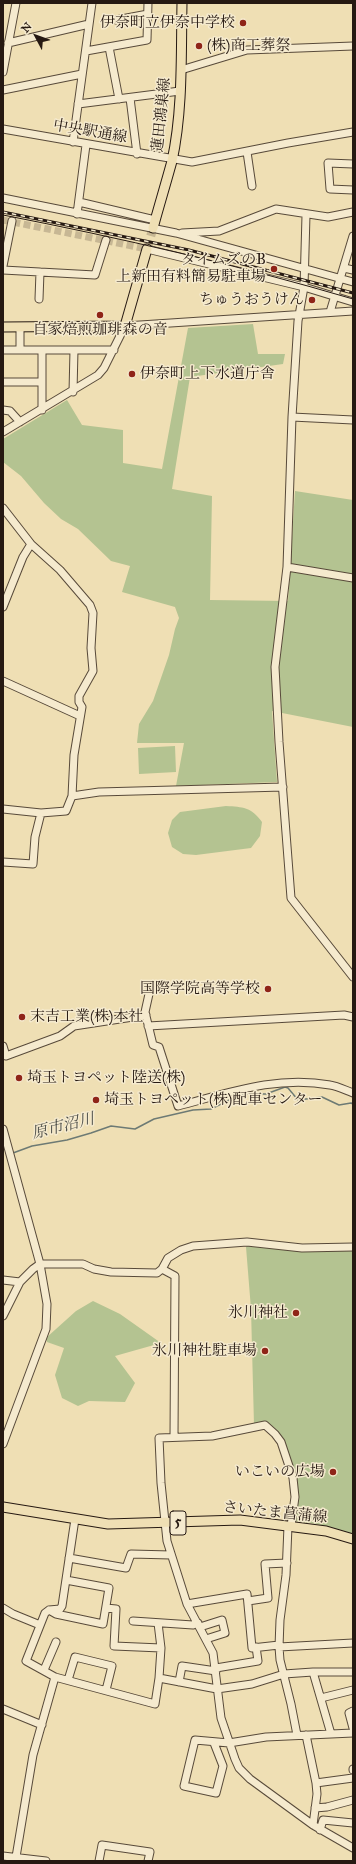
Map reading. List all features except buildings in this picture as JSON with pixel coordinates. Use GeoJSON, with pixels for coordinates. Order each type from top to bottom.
{"type":"FeatureCollection","features":[{"type":"Feature","properties":{"kind":"main road","name":"蓮田鴻巣線"},"geometry":{"type":"LineString","coordinates":[[154,224],[172,160],[180,91],[182,3]]}},
{"type":"Feature","properties":{"kind":"main road"},"geometry":{"type":"LineString","coordinates":[[3,327],[124,326],[147,249]]}},
{"type":"Feature","properties":{"kind":"main road","name":"さいたま菖蒲線"},"geometry":{"type":"LineString","coordinates":[[3,1507],[108,1524],[240,1520],[326,1531],[353,1539]]}},
{"type":"Feature","properties":{"kind":"street"},"geometry":{"type":"LineString","coordinates":[[3,72],[16,3]]}},
{"type":"Feature","properties":{"kind":"street"},"geometry":{"type":"LineString","coordinates":[[73,142],[92,3]]}},
{"type":"Feature","properties":{"kind":"street"},"geometry":{"type":"LineString","coordinates":[[86,50],[147,40],[148,3]]}},
{"type":"Feature","properties":{"kind":"street"},"geometry":{"type":"LineString","coordinates":[[116,20],[148,14]]}},
{"type":"Feature","properties":{"kind":"street"},"geometry":{"type":"LineString","coordinates":[[8,42],[89,24]]}},
{"type":"Feature","properties":{"kind":"street"},"geometry":{"type":"LineString","coordinates":[[181,70],[247,50],[353,46]]}},
{"type":"Feature","properties":{"kind":"street"},"geometry":{"type":"LineString","coordinates":[[109,47],[119,99]]}},
{"type":"Feature","properties":{"kind":"street"},"geometry":{"type":"LineString","coordinates":[[3,90],[82,74]]}},
{"type":"Feature","properties":{"kind":"street"},"geometry":{"type":"LineString","coordinates":[[78,104],[180,91]]}},
{"type":"Feature","properties":{"kind":"street"},"geometry":{"type":"LineString","coordinates":[[130,98],[137,154]]}},
{"type":"Feature","properties":{"kind":"street","name":"中央駅通線"},"geometry":{"type":"LineString","coordinates":[[3,129],[137,154],[192,162],[353,132]]}},
{"type":"Feature","properties":{"kind":"street"},"geometry":{"type":"LineString","coordinates":[[77,214],[86,145]]}},
{"type":"Feature","properties":{"kind":"street"},"geometry":{"type":"LineString","coordinates":[[247,152],[252,186]]}},
{"type":"Feature","properties":{"kind":"street"},"geometry":{"type":"LineString","coordinates":[[353,164],[328,163],[330,189],[353,190]]}},
{"type":"Feature","properties":{"kind":"street"},"geometry":{"type":"LineString","coordinates":[[3,198],[77,214],[154,224]]}},
{"type":"Feature","properties":{"kind":"street"},"geometry":{"type":"LineString","coordinates":[[79,202],[154,224],[176,233],[353,282]]}},
{"type":"Feature","properties":{"kind":"street"},"geometry":{"type":"LineString","coordinates":[[176,233],[219,231],[276,209],[306,215],[328,217],[353,212]]}},
{"type":"Feature","properties":{"kind":"street"},"geometry":{"type":"LineString","coordinates":[[306,215],[304,287],[298,320],[292,417],[287,567],[275,667],[279,742],[291,898],[353,977]]}},
{"type":"Feature","properties":{"kind":"street"},"geometry":{"type":"LineString","coordinates":[[3,266],[12,221]]}},
{"type":"Feature","properties":{"kind":"street"},"geometry":{"type":"LineString","coordinates":[[330,312],[353,236]]}},
{"type":"Feature","properties":{"kind":"street"},"geometry":{"type":"LineString","coordinates":[[3,270],[95,275],[106,240]]}},
{"type":"Feature","properties":{"kind":"street"},"geometry":{"type":"LineString","coordinates":[[147,249],[304,287],[353,302]]}},
{"type":"Feature","properties":{"kind":"street"},"geometry":{"type":"LineString","coordinates":[[344,268],[353,270]]}},
{"type":"Feature","properties":{"kind":"street"},"geometry":{"type":"LineString","coordinates":[[39,299],[40,272]]}},
{"type":"Feature","properties":{"kind":"street"},"geometry":{"type":"LineString","coordinates":[[3,432],[73,392],[98,375],[114,350],[124,326],[353,311]]}},
{"type":"Feature","properties":{"kind":"street"},"geometry":{"type":"LineString","coordinates":[[20,327],[20,350]]}},
{"type":"Feature","properties":{"kind":"street"},"geometry":{"type":"LineString","coordinates":[[3,350],[114,350]]}},
{"type":"Feature","properties":{"kind":"street"},"geometry":{"type":"LineString","coordinates":[[42,350],[42,410]]}},
{"type":"Feature","properties":{"kind":"street"},"geometry":{"type":"LineString","coordinates":[[73,392],[74,350]]}},
{"type":"Feature","properties":{"kind":"street"},"geometry":{"type":"LineString","coordinates":[[3,382],[41,382]]}},
{"type":"Feature","properties":{"kind":"street"},"geometry":{"type":"LineString","coordinates":[[3,410],[10,411],[20,422]]}},
{"type":"Feature","properties":{"kind":"street"},"geometry":{"type":"LineString","coordinates":[[292,417],[353,420]]}},
{"type":"Feature","properties":{"kind":"street"},"geometry":{"type":"LineString","coordinates":[[3,508],[31,544],[60,570],[90,605],[93,613],[91,648],[93,671],[79,696],[79,702],[82,707],[74,755],[72,796],[66,811],[40,813],[3,809]]}},
{"type":"Feature","properties":{"kind":"street"},"geometry":{"type":"LineString","coordinates":[[3,607],[23,557],[31,544]]}},
{"type":"Feature","properties":{"kind":"street"},"geometry":{"type":"LineString","coordinates":[[287,567],[353,578]]}},
{"type":"Feature","properties":{"kind":"street"},"geometry":{"type":"LineString","coordinates":[[3,586],[10,590]]}},
{"type":"Feature","properties":{"kind":"street"},"geometry":{"type":"LineString","coordinates":[[3,681],[80,716]]}},
{"type":"Feature","properties":{"kind":"street"},"geometry":{"type":"LineString","coordinates":[[72,796],[99,792],[283,787]]}},
{"type":"Feature","properties":{"kind":"street"},"geometry":{"type":"LineString","coordinates":[[3,862],[33,864],[35,836],[40,813]]}},
{"type":"Feature","properties":{"kind":"street"},"geometry":{"type":"LineString","coordinates":[[151,985],[146,1015],[148,1026],[153,1045],[159,1047],[178,1106],[261,1084],[304,1082],[331,1085],[353,1093]]}},
{"type":"Feature","properties":{"kind":"street"},"geometry":{"type":"LineString","coordinates":[[3,1046],[4,1055],[60,1036],[74,1026],[146,1015]]}},
{"type":"Feature","properties":{"kind":"street"},"geometry":{"type":"LineString","coordinates":[[148,1026],[344,1015],[353,1017]]}},
{"type":"Feature","properties":{"kind":"street"},"geometry":{"type":"LineString","coordinates":[[3,1129],[40,1264],[47,1304],[46,1329],[3,1444]]}},
{"type":"Feature","properties":{"kind":"street"},"geometry":{"type":"LineString","coordinates":[[3,1316],[20,1282],[40,1264],[83,1264],[94,1269],[111,1272],[157,1273],[162,1269],[168,1258],[181,1250],[193,1246],[247,1242],[302,1248],[353,1247]]}},
{"type":"Feature","properties":{"kind":"street"},"geometry":{"type":"LineString","coordinates":[[162,1269],[175,1276],[174,1437]]}},
{"type":"Feature","properties":{"kind":"street"},"geometry":{"type":"LineString","coordinates":[[3,1280],[20,1282]]}},
{"type":"Feature","properties":{"kind":"street"},"geometry":{"type":"LineString","coordinates":[[296,1735],[279,1646],[280,1620],[290,1526],[296,1497],[293,1478],[281,1442],[265,1425],[212,1436],[159,1438],[161,1483],[167,1541],[187,1604],[214,1653],[221,1718],[239,1768],[250,1779],[320,1830],[353,1848]]}},
{"type":"Feature","properties":{"kind":"street"},"geometry":{"type":"LineString","coordinates":[[75,1519],[62,1606],[60,1609],[49,1610],[45,1614],[26,1660],[55,1677],[155,1704],[162,1657],[158,1623]]}},
{"type":"Feature","properties":{"kind":"street"},"geometry":{"type":"LineString","coordinates":[[68,1558],[126,1568],[131,1554],[171,1555]]}},
{"type":"Feature","properties":{"kind":"street"},"geometry":{"type":"LineString","coordinates":[[248,1601],[268,1598],[265,1564],[287,1563]]}},
{"type":"Feature","properties":{"kind":"street"},"geometry":{"type":"LineString","coordinates":[[49,1610],[56,1614],[103,1624],[109,1588],[66,1580]]}},
{"type":"Feature","properties":{"kind":"street"},"geometry":{"type":"LineString","coordinates":[[187,1604],[247,1594],[252,1648],[353,1643]]}},
{"type":"Feature","properties":{"kind":"street"},"geometry":{"type":"LineString","coordinates":[[3,1608],[13,1614],[40,1625]]}},
{"type":"Feature","properties":{"kind":"street"},"geometry":{"type":"LineString","coordinates":[[106,1608],[116,1610],[114,1646],[161,1648]]}},
{"type":"Feature","properties":{"kind":"street"},"geometry":{"type":"LineString","coordinates":[[133,1622],[199,1625],[222,1620],[225,1633],[206,1639]]}},
{"type":"Feature","properties":{"kind":"street"},"geometry":{"type":"LineString","coordinates":[[44,1670],[56,1642]]}},
{"type":"Feature","properties":{"kind":"street"},"geometry":{"type":"LineString","coordinates":[[179,1682],[182,1666],[216,1670],[258,1661],[256,1647]]}},
{"type":"Feature","properties":{"kind":"street"},"geometry":{"type":"LineString","coordinates":[[68,1680],[75,1657],[112,1666],[106,1690]]}},
{"type":"Feature","properties":{"kind":"street"},"geometry":{"type":"LineString","coordinates":[[314,1672],[332,1734]]}},
{"type":"Feature","properties":{"kind":"street"},"geometry":{"type":"LineString","coordinates":[[159,1678],[217,1689],[252,1684],[284,1674],[353,1672]]}},
{"type":"Feature","properties":{"kind":"street"},"geometry":{"type":"LineString","coordinates":[[16,1857],[33,1755],[55,1677]]}},
{"type":"Feature","properties":{"kind":"street"},"geometry":{"type":"LineString","coordinates":[[321,1698],[353,1690]]}},
{"type":"Feature","properties":{"kind":"street"},"geometry":{"type":"LineString","coordinates":[[3,1709],[42,1725]]}},
{"type":"Feature","properties":{"kind":"street"},"geometry":{"type":"LineString","coordinates":[[353,1711],[349,1713],[353,1728]]}},
{"type":"Feature","properties":{"kind":"street"},"geometry":{"type":"LineString","coordinates":[[214,1743],[223,1766],[216,1794],[184,1786],[195,1740],[214,1743],[229,1743],[266,1737],[353,1733]]}},
{"type":"Feature","properties":{"kind":"street"},"geometry":{"type":"LineString","coordinates":[[306,1735],[317,1794],[313,1825]]}},
{"type":"Feature","properties":{"kind":"street"},"geometry":{"type":"LineString","coordinates":[[316,1783],[353,1778]]}},
{"type":"Feature","properties":{"kind":"street"},"geometry":{"type":"LineString","coordinates":[[316,1808],[327,1807],[353,1800]]}},
{"type":"Feature","properties":{"kind":"street"},"geometry":{"type":"LineString","coordinates":[[320,1830],[323,1820],[353,1823]]}},
{"type":"Feature","properties":{"kind":"street"},"geometry":{"type":"LineString","coordinates":[[99,1861],[102,1845],[150,1852],[148,1861]]}},
{"type":"Feature","properties":{"kind":"street"},"geometry":{"type":"LineString","coordinates":[[3,1856],[46,1861]]}},
{"type":"Feature","properties":{"kind":"green space"},"geometry":{"type":"Polygon","coordinates":[[[253,324],[258,354],[285,354],[283,364],[190,377],[172,489],[212,496],[210,600],[288,601],[295,491],[353,500],[353,727],[272,711],[277,782],[176,786],[184,743],[137,743],[139,724],[153,701],[169,655],[179,618],[175,607],[122,592],[130,566],[111,561],[78,529],[61,519],[44,503],[21,476],[3,462],[3,439],[67,400],[82,425],[123,430],[123,463],[162,469],[188,328],[253,324]]]}},
{"type":"Feature","properties":{"kind":"green space"},"geometry":{"type":"Polygon","coordinates":[[[175,746],[176,772],[139,774],[138,748],[175,746]]]}},
{"type":"Feature","properties":{"kind":"green space"},"geometry":{"type":"Polygon","coordinates":[[[226,806],[246,809],[254,813],[262,822],[260,836],[251,848],[196,855],[183,854],[172,847],[168,833],[172,820],[180,812],[226,806]]]}},
{"type":"Feature","properties":{"kind":"green space"},"geometry":{"type":"Polygon","coordinates":[[[248,1244],[309,1252],[353,1249],[353,1534],[317,1524],[294,1521],[298,1497],[277,1433],[254,1425],[251,1309],[246,1247],[248,1244]]]}},
{"type":"Feature","properties":{"kind":"green space"},"geometry":{"type":"Polygon","coordinates":[[[93,1301],[120,1314],[161,1343],[115,1356],[135,1383],[125,1402],[89,1401],[78,1406],[62,1398],[55,1375],[64,1348],[47,1342],[46,1338],[76,1311],[93,1301]]]}},
{"type":"Feature","properties":{"kind":"waterway","name":"原市沼川"},"geometry":{"type":"LineString","coordinates":[[13,1153],[32,1146],[67,1140],[111,1126],[135,1129],[154,1119],[193,1110],[211,1109],[241,1094],[266,1094],[285,1087],[288,1088],[298,1100],[322,1097],[339,1105],[353,1104]]}},
{"type":"Feature","properties":{"kind":"tunnel"},"geometry":{"type":"LineString","coordinates":[[3,220],[147,249]]}},
{"type":"Feature","properties":{"kind":"tunnel"},"geometry":{"type":"LineString","coordinates":[[147,249],[153,228]]}},
{"type":"Feature","properties":{"kind":"tram line"},"geometry":{"type":"LineString","coordinates":[[3,215],[179,253],[353,299]]}},
{"type":"Feature","properties":{"kind":"railway"},"geometry":{"type":"LineString","coordinates":[[3,212],[189,250],[353,293]]}},
{"type":"Feature","properties":{"kind":"place","name":"伊奈町立伊奈中学校"},"geometry":{"type":"Point","coordinates":[243,23]}},
{"type":"Feature","properties":{"kind":"place","name":"(株)商工葬祭"},"geometry":{"type":"Point","coordinates":[199,46]}},
{"type":"Feature","properties":{"kind":"place","name":"タイムズのB 上新田有料簡易駐車場"},"geometry":{"type":"Point","coordinates":[274,269]}},
{"type":"Feature","properties":{"kind":"place","name":"ちゅうおうけん"},"geometry":{"type":"Point","coordinates":[312,300]}},
{"type":"Feature","properties":{"kind":"place","name":"自家焙煎珈琲森の音"},"geometry":{"type":"Point","coordinates":[100,315]}},
{"type":"Feature","properties":{"kind":"place","name":"伊奈町上下水道庁舎"},"geometry":{"type":"Point","coordinates":[132,374]}},
{"type":"Feature","properties":{"kind":"place","name":"国際学院高等学校"},"geometry":{"type":"Point","coordinates":[268,989]}},
{"type":"Feature","properties":{"kind":"place","name":"末吉工業(株)本社"},"geometry":{"type":"Point","coordinates":[22,1017]}},
{"type":"Feature","properties":{"kind":"place","name":"埼玉トヨペット陸送(株)"},"geometry":{"type":"Point","coordinates":[19,1078]}},
{"type":"Feature","properties":{"kind":"place","name":"埼玉トヨペット(株)配車センター"},"geometry":{"type":"Point","coordinates":[96,1100]}},
{"type":"Feature","properties":{"kind":"place","name":"氷川神社"},"geometry":{"type":"Point","coordinates":[296,1313]}},
{"type":"Feature","properties":{"kind":"place","name":"氷川神社駐車場"},"geometry":{"type":"Point","coordinates":[265,1351]}},
{"type":"Feature","properties":{"kind":"place","name":"いこいの広場"},"geometry":{"type":"Point","coordinates":[333,1472]}}]}
